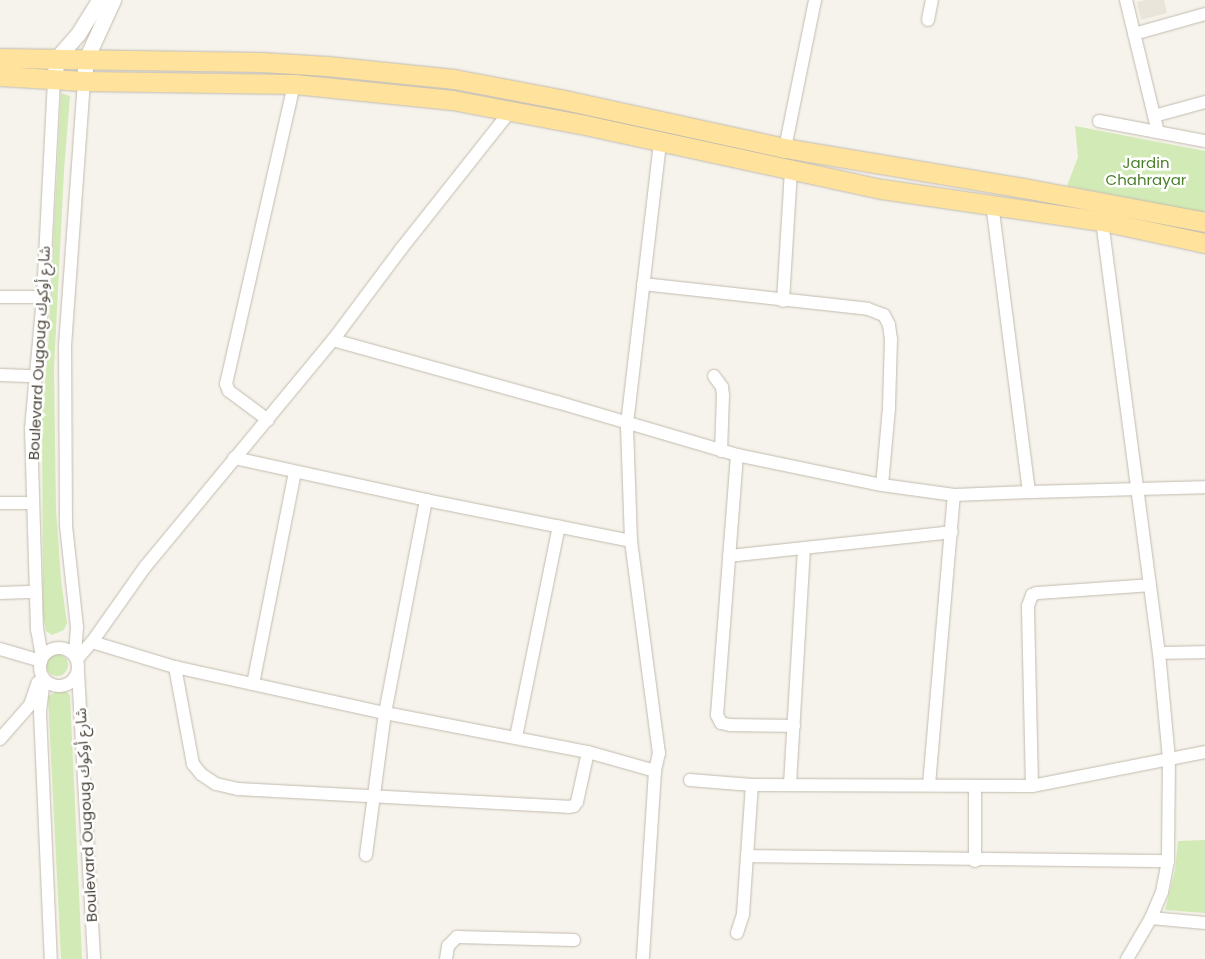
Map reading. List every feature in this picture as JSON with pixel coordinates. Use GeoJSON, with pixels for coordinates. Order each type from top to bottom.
{"type":"FeatureCollection","features":[{"type":"Feature","properties":{"kind":"main road"},"geometry":{"type":"LineString","coordinates":[[0,58],[213,60],[327,66],[454,79],[560,99],[785,148],[1029,189],[1205,222]]}},
{"type":"Feature","properties":{"kind":"main road"},"geometry":{"type":"LineString","coordinates":[[0,76],[84,81],[294,84],[403,94],[511,110],[882,189],[1102,222],[1205,243]]}},
{"type":"Feature","properties":{"kind":"street"},"geometry":{"type":"LineString","coordinates":[[54,78],[57,58],[78,34],[99,0]]}},
{"type":"Feature","properties":{"kind":"street"},"geometry":{"type":"LineString","coordinates":[[84,81],[86,59],[113,0]]}},
{"type":"Feature","properties":{"kind":"street"},"geometry":{"type":"LineString","coordinates":[[785,148],[815,0]]}},
{"type":"Feature","properties":{"kind":"street"},"geometry":{"type":"LineString","coordinates":[[928,20],[932,0]]}},
{"type":"Feature","properties":{"kind":"street"},"geometry":{"type":"LineString","coordinates":[[1126,0],[1158,132]]}},
{"type":"Feature","properties":{"kind":"street"},"geometry":{"type":"LineString","coordinates":[[1134,34],[1205,14]]}},
{"type":"Feature","properties":{"kind":"street","name":"Boulevard Ougoug شارع أوكوك"},"geometry":{"type":"LineString","coordinates":[[51,959],[40,712],[42,667],[37,630],[31,429],[43,297],[54,78]]}},
{"type":"Feature","properties":{"kind":"street","name":"Boulevard Ougoug شارع أوكوك"},"geometry":{"type":"LineString","coordinates":[[84,81],[65,346],[66,524],[77,627],[77,662],[94,959]]}},
{"type":"Feature","properties":{"kind":"street"},"geometry":{"type":"LineString","coordinates":[[268,420],[229,391],[226,384],[294,84]]}},
{"type":"Feature","properties":{"kind":"street"},"geometry":{"type":"LineString","coordinates":[[1154,116],[1205,102]]}},
{"type":"Feature","properties":{"kind":"street"},"geometry":{"type":"LineString","coordinates":[[0,649],[42,667],[53,685],[63,686],[72,681],[77,662],[145,567],[333,340],[400,249],[511,110]]}},
{"type":"Feature","properties":{"kind":"street"},"geometry":{"type":"LineString","coordinates":[[1099,121],[1205,141]]}},
{"type":"Feature","properties":{"kind":"street"},"geometry":{"type":"LineString","coordinates":[[643,959],[656,771],[659,754],[631,540],[627,424],[660,141]]}},
{"type":"Feature","properties":{"kind":"street"},"geometry":{"type":"LineString","coordinates":[[782,300],[791,171]]}},
{"type":"Feature","properties":{"kind":"street"},"geometry":{"type":"LineString","coordinates":[[992,205],[1029,492]]}},
{"type":"Feature","properties":{"kind":"street"},"geometry":{"type":"LineString","coordinates":[[1102,222],[1159,654],[1169,759],[1168,861],[1162,892],[1151,918],[1127,959]]}},
{"type":"Feature","properties":{"kind":"street"},"geometry":{"type":"LineString","coordinates":[[643,284],[868,309],[884,315],[890,325],[891,339],[889,408],[882,485]]}},
{"type":"Feature","properties":{"kind":"street"},"geometry":{"type":"LineString","coordinates":[[0,297],[43,297]]}},
{"type":"Feature","properties":{"kind":"street"},"geometry":{"type":"LineString","coordinates":[[333,340],[538,396],[721,451],[882,485],[954,495],[1205,487]]}},
{"type":"Feature","properties":{"kind":"street"},"geometry":{"type":"LineString","coordinates":[[0,375],[36,376]]}},
{"type":"Feature","properties":{"kind":"street"},"geometry":{"type":"LineString","coordinates":[[714,376],[722,387],[723,395],[721,451]]}},
{"type":"Feature","properties":{"kind":"street"},"geometry":{"type":"LineString","coordinates":[[737,455],[716,716],[721,723],[730,725],[794,726]]}},
{"type":"Feature","properties":{"kind":"street"},"geometry":{"type":"LineString","coordinates":[[234,458],[426,500],[631,540]]}},
{"type":"Feature","properties":{"kind":"street"},"geometry":{"type":"LineString","coordinates":[[253,684],[295,472]]}},
{"type":"Feature","properties":{"kind":"street"},"geometry":{"type":"LineString","coordinates":[[929,786],[954,495]]}},
{"type":"Feature","properties":{"kind":"street"},"geometry":{"type":"LineString","coordinates":[[366,854],[385,713],[426,500]]}},
{"type":"Feature","properties":{"kind":"street"},"geometry":{"type":"LineString","coordinates":[[0,503],[33,503]]}},
{"type":"Feature","properties":{"kind":"street"},"geometry":{"type":"LineString","coordinates":[[516,737],[559,526]]}},
{"type":"Feature","properties":{"kind":"street"},"geometry":{"type":"LineString","coordinates":[[728,556],[952,532]]}},
{"type":"Feature","properties":{"kind":"street"},"geometry":{"type":"LineString","coordinates":[[790,784],[804,548]]}},
{"type":"Feature","properties":{"kind":"street"},"geometry":{"type":"LineString","coordinates":[[1032,786],[1028,606],[1032,596],[1037,593],[1150,585]]}},
{"type":"Feature","properties":{"kind":"street"},"geometry":{"type":"LineString","coordinates":[[0,593],[36,592]]}},
{"type":"Feature","properties":{"kind":"street"},"geometry":{"type":"LineString","coordinates":[[92,642],[175,667],[385,713],[588,752],[656,771]]}},
{"type":"Feature","properties":{"kind":"street"},"geometry":{"type":"LineString","coordinates":[[0,739],[30,705],[49,650],[58,647],[67,649],[77,662]]}},
{"type":"Feature","properties":{"kind":"street"},"geometry":{"type":"LineString","coordinates":[[1159,654],[1205,652]]}},
{"type":"Feature","properties":{"kind":"street"},"geometry":{"type":"LineString","coordinates":[[175,667],[193,764],[201,774],[216,784],[238,789],[574,806],[577,802],[588,752]]}},
{"type":"Feature","properties":{"kind":"street"},"geometry":{"type":"LineString","coordinates":[[690,780],[752,785],[1032,786],[1205,752]]}},
{"type":"Feature","properties":{"kind":"street"},"geometry":{"type":"LineString","coordinates":[[737,933],[743,914],[752,785]]}},
{"type":"Feature","properties":{"kind":"street"},"geometry":{"type":"LineString","coordinates":[[975,786],[975,861]]}},
{"type":"Feature","properties":{"kind":"street"},"geometry":{"type":"LineString","coordinates":[[747,856],[975,861],[1078,859],[1168,861]]}},
{"type":"Feature","properties":{"kind":"street"},"geometry":{"type":"LineString","coordinates":[[1151,918],[1205,923]]}},
{"type":"Feature","properties":{"kind":"street"},"geometry":{"type":"LineString","coordinates":[[446,959],[448,946],[457,938],[574,940]]}},
{"type":"Feature","properties":{"kind":"shaded area"},"geometry":{"type":"Polygon","coordinates":[[[1164,0],[1167,13],[1141,20],[1137,2],[1164,0]]]}},
{"type":"Feature","properties":{"kind":"green space"},"geometry":{"type":"Polygon","coordinates":[[[61,93],[70,96],[64,171],[54,369],[56,509],[61,579],[67,623],[64,630],[52,635],[46,631],[43,616],[42,413],[48,349],[61,93]]]}},
{"type":"Feature","properties":{"kind":"green space","name":"Jardin Chahrayar"},"geometry":{"type":"Polygon","coordinates":[[[1075,126],[1205,151],[1205,213],[1067,186],[1078,157],[1075,126]]]}},
{"type":"Feature","properties":{"kind":"green space"},"geometry":{"type":"Polygon","coordinates":[[[53,654],[61,654],[68,661],[68,669],[61,676],[53,676],[46,669],[46,661],[53,654]]]}},
{"type":"Feature","properties":{"kind":"green space"},"geometry":{"type":"Polygon","coordinates":[[[58,691],[67,692],[70,695],[82,959],[61,959],[48,696],[58,691]]]}},
{"type":"Feature","properties":{"kind":"green space"},"geometry":{"type":"Polygon","coordinates":[[[1205,840],[1205,913],[1165,910],[1175,870],[1178,841],[1205,840]]]}}]}
